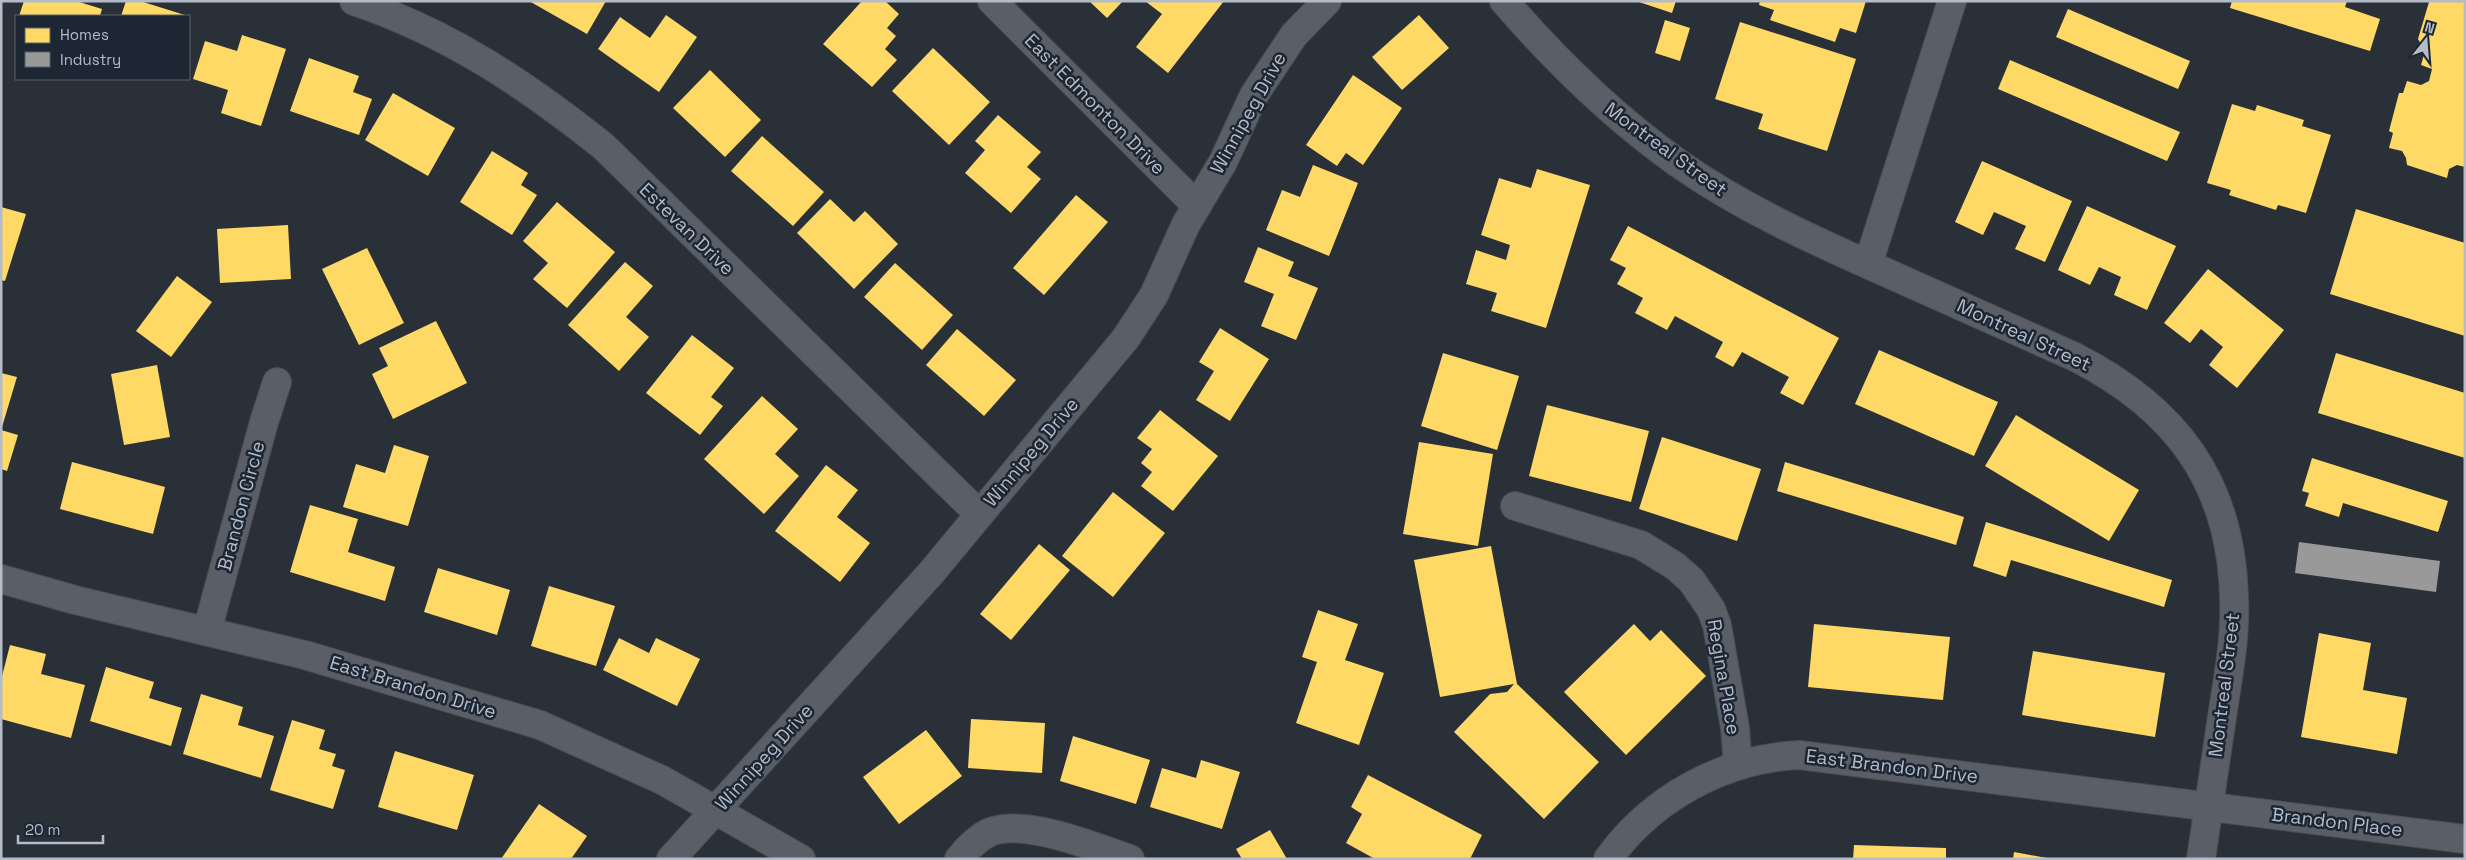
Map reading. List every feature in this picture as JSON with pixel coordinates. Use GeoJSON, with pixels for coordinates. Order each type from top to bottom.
{"type":"FeatureCollection","features":[{"type":"Feature","properties":{"kind":"street","name":"Estevan Drive"},"geometry":{"type":"LineString","coordinates":[[354,1],[424,28],[487,62],[547,102],[603,146],[979,514]]}},
{"type":"Feature","properties":{"kind":"street","name":"East Edmonton Drive"},"geometry":{"type":"LineString","coordinates":[[992,1],[1197,206]]}},
{"type":"Feature","properties":{"kind":"street","name":"Winnipeg Drive"},"geometry":{"type":"LineString","coordinates":[[671,859],[931,573],[1126,338],[1154,295],[1186,224],[1223,162],[1254,95],[1294,35],[1327,1]]}},
{"type":"Feature","properties":{"kind":"street","name":"Montreal Street"},"geometry":{"type":"LineString","coordinates":[[1504,1],[1557,60],[1596,98],[1638,133],[1679,163],[1763,214],[1868,264],[2074,356],[2108,374],[2136,393],[2164,418],[2190,450],[2209,484],[2222,517],[2231,558],[2234,597],[2233,645],[2201,859]]}},
{"type":"Feature","properties":{"kind":"street"},"geometry":{"type":"LineString","coordinates":[[1868,264],[1952,1]]}},
{"type":"Feature","properties":{"kind":"street","name":"Brandon Circle"},"geometry":{"type":"LineString","coordinates":[[207,631],[264,422],[277,382]]}},
{"type":"Feature","properties":{"kind":"street","name":"Regina Place"},"geometry":{"type":"LineString","coordinates":[[1514,506],[1641,545],[1675,566],[1691,580],[1707,602],[1716,625],[1735,728],[1738,765]]}},
{"type":"Feature","properties":{"kind":"street","name":"East Brandon Drive"},"geometry":{"type":"LineString","coordinates":[[1,579],[76,600],[305,655],[540,725],[662,780],[802,859]]}},
{"type":"Feature","properties":{"kind":"street","name":"East Brandon Drive"},"geometry":{"type":"LineString","coordinates":[[1608,859],[1633,829],[1682,790],[1738,765],[1777,756],[1819,756],[2209,806]]}},
{"type":"Feature","properties":{"kind":"street","name":"Brandon Place"},"geometry":{"type":"LineString","coordinates":[[2209,806],[2465,839]]}},
{"type":"Feature","properties":{"kind":"street"},"geometry":{"type":"LineString","coordinates":[[959,859],[974,843],[989,833],[1011,829],[1032,830],[1051,834],[1130,859]]}},
{"type":"Feature","properties":{"kind":"building: Homes"},"geometry":{"type":"Polygon","coordinates":[[[24,1],[76,1],[102,9],[100,15],[19,15],[24,1]]]}},
{"type":"Feature","properties":{"kind":"building: Homes"},"geometry":{"type":"Polygon","coordinates":[[[126,1],[140,1],[185,15],[121,15],[126,1]]]}},
{"type":"Feature","properties":{"kind":"building: Homes"},"geometry":{"type":"Polygon","coordinates":[[[529,1],[606,1],[587,34],[529,1]]]}},
{"type":"Feature","properties":{"kind":"building: Homes"},"geometry":{"type":"Polygon","coordinates":[[[862,1],[885,1],[899,14],[887,28],[896,36],[885,49],[897,60],[872,87],[823,44],[862,1]]]}},
{"type":"Feature","properties":{"kind":"building: Homes"},"geometry":{"type":"Polygon","coordinates":[[[1089,1],[1123,1],[1107,18],[1089,1]]]}},
{"type":"Feature","properties":{"kind":"building: Homes"},"geometry":{"type":"Polygon","coordinates":[[[1145,1],[1224,1],[1168,73],[1136,47],[1162,14],[1145,1]]]}},
{"type":"Feature","properties":{"kind":"building: Homes"},"geometry":{"type":"Polygon","coordinates":[[[1636,1],[1676,1],[1672,13],[1636,1]]]}},
{"type":"Feature","properties":{"kind":"building: Homes"},"geometry":{"type":"Polygon","coordinates":[[[1760,1],[1866,1],[1856,33],[1840,28],[1835,42],[1770,20],[1774,10],[1759,5],[1760,1]]]}},
{"type":"Feature","properties":{"kind":"building: Homes"},"geometry":{"type":"Polygon","coordinates":[[[2232,1],[2347,1],[2345,7],[2380,19],[2370,51],[2230,8],[2232,1]]]}},
{"type":"Feature","properties":{"kind":"building: Homes"},"geometry":{"type":"Polygon","coordinates":[[[2465,1],[2465,167],[2457,165],[2449,169],[2447,178],[2407,165],[2402,151],[2389,148],[2393,133],[2389,131],[2399,93],[2403,93],[2407,81],[2421,85],[2429,81],[2432,69],[2421,65],[2425,51],[2418,39],[2429,2],[2465,1]]]}},
{"type":"Feature","properties":{"kind":"building: Homes"},"geometry":{"type":"Polygon","coordinates":[[[2068,9],[2190,61],[2178,89],[2056,37],[2068,9]]]}},
{"type":"Feature","properties":{"kind":"building: Homes"},"geometry":{"type":"Polygon","coordinates":[[[666,15],[697,37],[659,92],[598,49],[620,17],[650,38],[666,15]]]}},
{"type":"Feature","properties":{"kind":"building: Homes"},"geometry":{"type":"Polygon","coordinates":[[[1419,15],[1449,48],[1402,90],[1372,57],[1419,15]]]}},
{"type":"Feature","properties":{"kind":"building: Homes"},"geometry":{"type":"Polygon","coordinates":[[[1665,20],[1690,28],[1680,61],[1655,53],[1665,20]]]}},
{"type":"Feature","properties":{"kind":"building: Homes"},"geometry":{"type":"Polygon","coordinates":[[[1740,22],[1856,59],[1827,151],[1758,129],[1763,114],[1715,99],[1740,22]]]}},
{"type":"Feature","properties":{"kind":"building: Homes"},"geometry":{"type":"Polygon","coordinates":[[[242,35],[286,49],[261,126],[221,113],[228,90],[193,79],[205,41],[237,51],[242,35]]]}},
{"type":"Feature","properties":{"kind":"building: Homes"},"geometry":{"type":"Polygon","coordinates":[[[933,48],[990,102],[949,145],[892,91],[933,48]]]}},
{"type":"Feature","properties":{"kind":"building: Homes"},"geometry":{"type":"Polygon","coordinates":[[[309,58],[359,76],[353,92],[372,99],[359,135],[290,111],[309,58]]]}},
{"type":"Feature","properties":{"kind":"building: Homes"},"geometry":{"type":"Polygon","coordinates":[[[2010,60],[2180,132],[2167,161],[1998,89],[2010,60]]]}},
{"type":"Feature","properties":{"kind":"building: Homes"},"geometry":{"type":"Polygon","coordinates":[[[710,70],[761,120],[725,157],[673,108],[710,70]]]}},
{"type":"Feature","properties":{"kind":"building: Homes"},"geometry":{"type":"Polygon","coordinates":[[[1353,75],[1402,108],[1363,165],[1346,153],[1337,166],[1306,145],[1353,75]]]}},
{"type":"Feature","properties":{"kind":"building: Homes"},"geometry":{"type":"Polygon","coordinates":[[[393,93],[455,128],[428,176],[365,140],[393,93]]]}},
{"type":"Feature","properties":{"kind":"building: Homes"},"geometry":{"type":"Polygon","coordinates":[[[2232,104],[2255,111],[2257,105],[2304,120],[2302,126],[2331,135],[2306,213],[2278,205],[2276,210],[2229,195],[2231,190],[2207,183],[2232,104]]]}},
{"type":"Feature","properties":{"kind":"building: Homes"},"geometry":{"type":"Polygon","coordinates":[[[998,115],[1041,152],[1027,167],[1041,179],[1011,213],[965,173],[985,150],[975,141],[998,115]]]}},
{"type":"Feature","properties":{"kind":"building: Homes"},"geometry":{"type":"Polygon","coordinates":[[[762,136],[824,192],[793,226],[731,171],[762,136]]]}},
{"type":"Feature","properties":{"kind":"building: Homes"},"geometry":{"type":"Polygon","coordinates":[[[492,151],[528,173],[521,185],[537,195],[512,235],[460,202],[492,151]]]}},
{"type":"Feature","properties":{"kind":"building: Homes"},"geometry":{"type":"Polygon","coordinates":[[[1982,161],[2072,201],[2045,262],[2015,249],[2026,226],[1994,212],[1983,235],[1955,222],[1982,161]]]}},
{"type":"Feature","properties":{"kind":"building: Homes"},"geometry":{"type":"Polygon","coordinates":[[[1313,165],[1358,183],[1329,256],[1266,230],[1282,190],[1300,197],[1313,165]]]}},
{"type":"Feature","properties":{"kind":"building: Homes"},"geometry":{"type":"Polygon","coordinates":[[[1537,169],[1590,185],[1546,328],[1491,311],[1497,293],[1466,284],[1476,250],[1506,260],[1510,245],[1481,235],[1499,178],[1531,188],[1537,169]]]}},
{"type":"Feature","properties":{"kind":"building: Homes"},"geometry":{"type":"Polygon","coordinates":[[[1076,195],[1108,222],[1044,295],[1013,268],[1076,195]]]}},
{"type":"Feature","properties":{"kind":"building: Homes"},"geometry":{"type":"Polygon","coordinates":[[[830,199],[854,222],[865,211],[898,244],[854,289],[797,233],[830,199]]]}},
{"type":"Feature","properties":{"kind":"building: Homes"},"geometry":{"type":"Polygon","coordinates":[[[557,202],[615,252],[567,308],[533,279],[548,263],[523,241],[557,202]]]}},
{"type":"Feature","properties":{"kind":"building: Homes"},"geometry":{"type":"Polygon","coordinates":[[[2087,206],[2176,246],[2147,310],[2114,295],[2121,277],[2099,267],[2090,285],[2058,270],[2087,206]]]}},
{"type":"Feature","properties":{"kind":"building: Homes"},"geometry":{"type":"Polygon","coordinates":[[[1,207],[26,214],[5,281],[1,280],[1,207]]]}},
{"type":"Feature","properties":{"kind":"building: Homes"},"geometry":{"type":"Polygon","coordinates":[[[2356,209],[2465,243],[2465,336],[2330,294],[2356,209]]]}},
{"type":"Feature","properties":{"kind":"building: Homes"},"geometry":{"type":"Polygon","coordinates":[[[288,225],[291,279],[220,283],[217,229],[288,225]]]}},
{"type":"Feature","properties":{"kind":"building: Homes"},"geometry":{"type":"Polygon","coordinates":[[[1628,226],[1839,338],[1803,405],[1780,393],[1789,377],[1742,352],[1733,367],[1715,357],[1723,342],[1675,316],[1667,330],[1635,313],[1643,298],[1617,284],[1626,268],[1610,260],[1628,226]]]}},
{"type":"Feature","properties":{"kind":"building: Homes"},"geometry":{"type":"Polygon","coordinates":[[[1258,247],[1294,262],[1288,276],[1318,288],[1296,340],[1261,326],[1274,294],[1244,282],[1258,247]]]}},
{"type":"Feature","properties":{"kind":"building: Homes"},"geometry":{"type":"Polygon","coordinates":[[[367,248],[404,323],[359,345],[322,269],[367,248]]]}},
{"type":"Feature","properties":{"kind":"building: Homes"},"geometry":{"type":"Polygon","coordinates":[[[625,262],[653,286],[626,317],[649,337],[619,371],[568,325],[625,262]]]}},
{"type":"Feature","properties":{"kind":"building: Homes"},"geometry":{"type":"Polygon","coordinates":[[[895,263],[953,315],[922,350],[864,297],[895,263]]]}},
{"type":"Feature","properties":{"kind":"building: Homes"},"geometry":{"type":"Polygon","coordinates":[[[2208,269],[2284,330],[2237,388],[2209,365],[2223,347],[2201,329],[2190,343],[2164,323],[2208,269]]]}},
{"type":"Feature","properties":{"kind":"building: Homes"},"geometry":{"type":"Polygon","coordinates":[[[177,276],[212,302],[171,357],[136,331],[177,276]]]}},
{"type":"Feature","properties":{"kind":"building: Homes"},"geometry":{"type":"Polygon","coordinates":[[[436,321],[467,383],[393,419],[372,374],[388,366],[379,348],[436,321]]]}},
{"type":"Feature","properties":{"kind":"building: Homes"},"geometry":{"type":"Polygon","coordinates":[[[1220,328],[1269,359],[1230,421],[1196,400],[1214,371],[1199,362],[1220,328]]]}},
{"type":"Feature","properties":{"kind":"building: Homes"},"geometry":{"type":"Polygon","coordinates":[[[957,329],[1016,380],[984,416],[926,365],[957,329]]]}},
{"type":"Feature","properties":{"kind":"building: Homes"},"geometry":{"type":"Polygon","coordinates":[[[692,335],[734,368],[711,397],[723,406],[700,435],[646,393],[692,335]]]}},
{"type":"Feature","properties":{"kind":"building: Homes"},"geometry":{"type":"Polygon","coordinates":[[[1879,350],[1998,402],[1974,456],[1855,404],[1879,350]]]}},
{"type":"Feature","properties":{"kind":"building: Homes"},"geometry":{"type":"Polygon","coordinates":[[[1443,353],[1519,376],[1497,450],[1421,426],[1443,353]]]}},
{"type":"Feature","properties":{"kind":"building: Homes"},"geometry":{"type":"Polygon","coordinates":[[[2336,353],[2465,393],[2465,458],[2318,413],[2336,353]]]}},
{"type":"Feature","properties":{"kind":"building: Homes"},"geometry":{"type":"Polygon","coordinates":[[[157,365],[170,437],[124,445],[111,374],[157,365]]]}},
{"type":"Feature","properties":{"kind":"building: Homes"},"geometry":{"type":"Polygon","coordinates":[[[1,373],[17,377],[2,427],[1,427],[1,373]]]}},
{"type":"Feature","properties":{"kind":"building: Homes"},"geometry":{"type":"Polygon","coordinates":[[[762,396],[798,429],[775,454],[799,476],[764,514],[704,459],[762,396]]]}},
{"type":"Feature","properties":{"kind":"building: Homes"},"geometry":{"type":"Polygon","coordinates":[[[1547,405],[1649,431],[1631,502],[1529,476],[1547,405]]]}},
{"type":"Feature","properties":{"kind":"building: Homes"},"geometry":{"type":"Polygon","coordinates":[[[1160,410],[1218,456],[1173,511],[1141,486],[1152,472],[1141,463],[1152,449],[1137,438],[1160,410]]]}},
{"type":"Feature","properties":{"kind":"building: Homes"},"geometry":{"type":"Polygon","coordinates":[[[2016,415],[2139,490],[2109,541],[1985,466],[2016,415]]]}},
{"type":"Feature","properties":{"kind":"building: Homes"},"geometry":{"type":"Polygon","coordinates":[[[1,430],[18,435],[7,471],[1,469],[1,430]]]}},
{"type":"Feature","properties":{"kind":"building: Homes"},"geometry":{"type":"Polygon","coordinates":[[[1662,437],[1761,469],[1737,541],[1639,509],[1662,437]]]}},
{"type":"Feature","properties":{"kind":"building: Homes"},"geometry":{"type":"Polygon","coordinates":[[[1419,442],[1493,454],[1478,546],[1403,534],[1419,442]]]}},
{"type":"Feature","properties":{"kind":"building: Homes"},"geometry":{"type":"Polygon","coordinates":[[[394,445],[429,456],[408,526],[343,507],[356,464],[385,473],[394,445]]]}},
{"type":"Feature","properties":{"kind":"building: Homes"},"geometry":{"type":"Polygon","coordinates":[[[2312,458],[2448,501],[2438,532],[2343,503],[2339,517],[2305,506],[2309,493],[2302,491],[2312,458]]]}},
{"type":"Feature","properties":{"kind":"building: Homes"},"geometry":{"type":"Polygon","coordinates":[[[72,462],[165,487],[153,534],[60,509],[72,462]]]}},
{"type":"Feature","properties":{"kind":"building: Homes"},"geometry":{"type":"Polygon","coordinates":[[[1785,462],[1964,517],[1956,545],[1777,491],[1785,462]]]}},
{"type":"Feature","properties":{"kind":"building: Homes"},"geometry":{"type":"Polygon","coordinates":[[[826,465],[858,490],[837,517],[870,543],[840,582],[775,531],[826,465]]]}},
{"type":"Feature","properties":{"kind":"building: Homes"},"geometry":{"type":"Polygon","coordinates":[[[1113,492],[1165,533],[1113,597],[1062,556],[1113,492]]]}},
{"type":"Feature","properties":{"kind":"building: Homes"},"geometry":{"type":"Polygon","coordinates":[[[310,505],[358,519],[348,552],[395,567],[385,601],[290,572],[310,505]]]}},
{"type":"Feature","properties":{"kind":"building: Homes"},"geometry":{"type":"Polygon","coordinates":[[[1986,522],[2172,580],[2164,607],[2011,560],[2006,577],[1973,566],[1986,522]]]}},
{"type":"Feature","properties":{"kind":"building: Homes"},"geometry":{"type":"Polygon","coordinates":[[[1039,544],[1070,570],[1011,640],[980,614],[1039,544]]]}},
{"type":"Feature","properties":{"kind":"building: Homes"},"geometry":{"type":"Polygon","coordinates":[[[1491,546],[1517,684],[1599,762],[1544,819],[1454,732],[1490,694],[1507,692],[1514,684],[1440,697],[1414,560],[1491,546]]]}},
{"type":"Feature","properties":{"kind":"building: Homes"},"geometry":{"type":"Polygon","coordinates":[[[438,568],[510,590],[497,635],[424,612],[438,568]]]}},
{"type":"Feature","properties":{"kind":"building: Homes"},"geometry":{"type":"Polygon","coordinates":[[[549,586],[615,606],[596,666],[531,646],[549,586]]]}},
{"type":"Feature","properties":{"kind":"building: Homes"},"geometry":{"type":"Polygon","coordinates":[[[1318,610],[1358,624],[1345,660],[1384,673],[1359,745],[1296,723],[1317,662],[1302,657],[1318,610]]]}},
{"type":"Feature","properties":{"kind":"building: Homes"},"geometry":{"type":"Polygon","coordinates":[[[1634,624],[1650,641],[1661,630],[1706,676],[1626,755],[1564,692],[1634,624]]]}},
{"type":"Feature","properties":{"kind":"building: Homes"},"geometry":{"type":"Polygon","coordinates":[[[1814,624],[1950,637],[1943,700],[1808,687],[1814,624]]]}},
{"type":"Feature","properties":{"kind":"building: Homes"},"geometry":{"type":"Polygon","coordinates":[[[2319,633],[2371,643],[2363,690],[2407,698],[2397,754],[2301,737],[2319,633]]]}},
{"type":"Feature","properties":{"kind":"building: Homes"},"geometry":{"type":"Polygon","coordinates":[[[619,638],[649,653],[656,638],[700,659],[677,706],[603,670],[619,638]]]}},
{"type":"Feature","properties":{"kind":"building: Homes"},"geometry":{"type":"Polygon","coordinates":[[[10,645],[46,654],[41,674],[85,685],[71,738],[1,719],[1,680],[10,645]]]}},
{"type":"Feature","properties":{"kind":"building: Homes"},"geometry":{"type":"Polygon","coordinates":[[[2033,651],[2165,673],[2155,737],[2022,715],[2033,651]]]}},
{"type":"Feature","properties":{"kind":"building: Homes"},"geometry":{"type":"Polygon","coordinates":[[[106,667],[154,682],[149,698],[182,708],[171,746],[90,721],[106,667]]]}},
{"type":"Feature","properties":{"kind":"building: Homes"},"geometry":{"type":"Polygon","coordinates":[[[201,694],[243,707],[238,725],[274,736],[261,778],[183,754],[201,694]]]}},
{"type":"Feature","properties":{"kind":"building: Homes"},"geometry":{"type":"Polygon","coordinates":[[[971,719],[1045,723],[1042,773],[968,768],[971,719]]]}},
{"type":"Feature","properties":{"kind":"building: Homes"},"geometry":{"type":"Polygon","coordinates":[[[292,720],[325,730],[319,749],[336,754],[332,766],[345,770],[333,809],[270,790],[292,720]]]}},
{"type":"Feature","properties":{"kind":"building: Homes"},"geometry":{"type":"Polygon","coordinates":[[[926,730],[962,776],[899,824],[863,777],[926,730]]]}},
{"type":"Feature","properties":{"kind":"building: Homes"},"geometry":{"type":"Polygon","coordinates":[[[1073,736],[1150,760],[1136,804],[1060,781],[1073,736]]]}},
{"type":"Feature","properties":{"kind":"building: Homes"},"geometry":{"type":"Polygon","coordinates":[[[395,751],[474,775],[457,830],[378,807],[395,751]]]}},
{"type":"Feature","properties":{"kind":"building: Homes"},"geometry":{"type":"Polygon","coordinates":[[[1201,760],[1240,772],[1222,829],[1150,807],[1162,768],[1196,778],[1201,760]]]}},
{"type":"Feature","properties":{"kind":"building: Homes"},"geometry":{"type":"Polygon","coordinates":[[[1368,775],[1482,835],[1470,859],[1375,859],[1346,843],[1362,814],[1351,807],[1368,775]]]}},
{"type":"Feature","properties":{"kind":"building: Homes"},"geometry":{"type":"Polygon","coordinates":[[[539,804],[587,836],[571,859],[501,859],[539,804]]]}},
{"type":"Feature","properties":{"kind":"building: Homes"},"geometry":{"type":"Polygon","coordinates":[[[1270,830],[1287,859],[1242,859],[1236,849],[1270,830]]]}},
{"type":"Feature","properties":{"kind":"building: Homes"},"geometry":{"type":"Polygon","coordinates":[[[1854,845],[1946,848],[1946,859],[1853,859],[1854,845]]]}},
{"type":"Feature","properties":{"kind":"building: Homes"},"geometry":{"type":"Polygon","coordinates":[[[2014,852],[2047,858],[2047,859],[2013,859],[2014,852]]]}},
{"type":"Feature","properties":{"kind":"building: Industry"},"geometry":{"type":"Polygon","coordinates":[[[2299,542],[2440,561],[2436,592],[2295,573],[2299,542]]]}}]}
